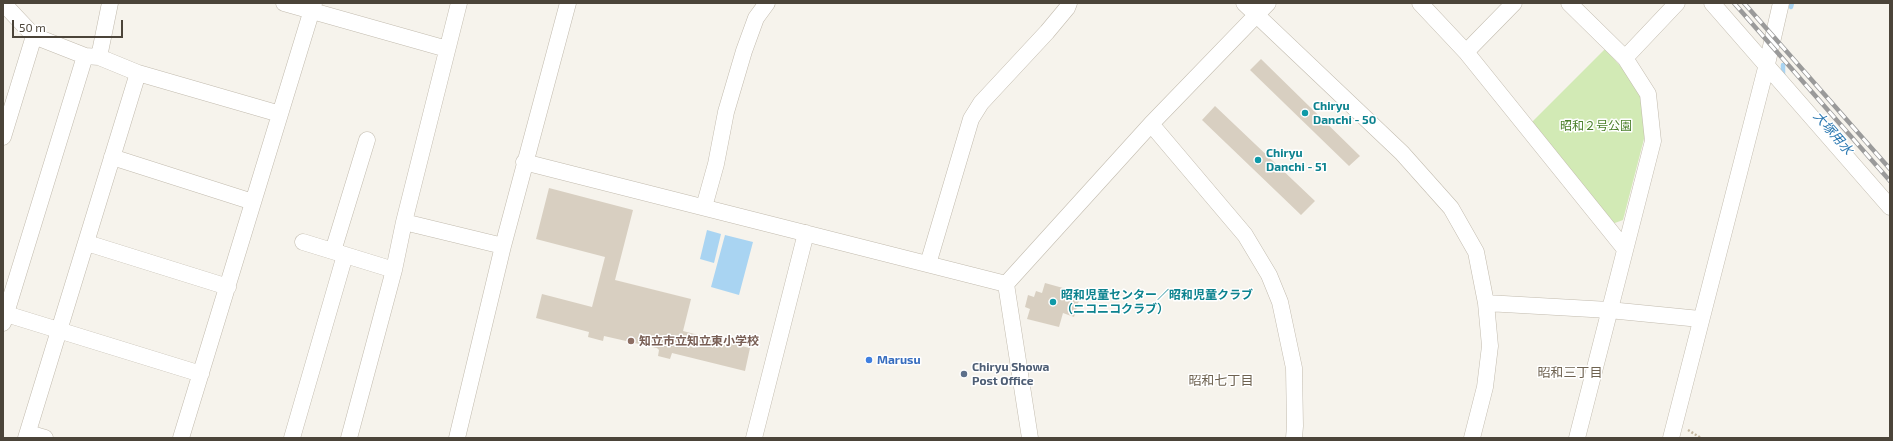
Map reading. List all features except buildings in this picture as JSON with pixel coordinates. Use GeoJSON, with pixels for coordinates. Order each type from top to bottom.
{"type":"FeatureCollection","features":[{"type":"Feature","properties":{"kind":"street"},"geometry":{"type":"LineString","coordinates":[[3,3],[34,36],[138,73],[280,114]]}},
{"type":"Feature","properties":{"kind":"street"},"geometry":{"type":"LineString","coordinates":[[110,3],[4,317],[60,330],[201,374]]}},
{"type":"Feature","properties":{"kind":"street"},"geometry":{"type":"LineString","coordinates":[[284,3],[312,7],[447,49]]}},
{"type":"Feature","properties":{"kind":"street"},"geometry":{"type":"LineString","coordinates":[[349,438],[394,270],[404,222],[459,3]]}},
{"type":"Feature","properties":{"kind":"street"},"geometry":{"type":"LineString","coordinates":[[457,438],[524,162],[568,3]]}},
{"type":"Feature","properties":{"kind":"street"},"geometry":{"type":"LineString","coordinates":[[704,207],[716,164],[726,112],[744,51],[756,18],[766,3]]}},
{"type":"Feature","properties":{"kind":"street"},"geometry":{"type":"LineString","coordinates":[[928,264],[971,119],[981,103],[1047,32],[1067,8],[1069,3]]}},
{"type":"Feature","properties":{"kind":"street"},"geometry":{"type":"LineString","coordinates":[[1244,3],[1402,153],[1451,208],[1476,252],[1486,303],[1490,346],[1485,387],[1472,438]]}},
{"type":"Feature","properties":{"kind":"street"},"geometry":{"type":"LineString","coordinates":[[1006,284],[1151,124],[1268,3]]}},
{"type":"Feature","properties":{"kind":"street"},"geometry":{"type":"LineString","coordinates":[[1420,3],[1466,52],[1624,248]]}},
{"type":"Feature","properties":{"kind":"street"},"geometry":{"type":"LineString","coordinates":[[1466,52],[1514,3]]}},
{"type":"Feature","properties":{"kind":"street"},"geometry":{"type":"LineString","coordinates":[[1569,3],[1625,58],[1648,94],[1653,141],[1624,248],[1577,438]]}},
{"type":"Feature","properties":{"kind":"street"},"geometry":{"type":"LineString","coordinates":[[1625,58],[1677,3]]}},
{"type":"Feature","properties":{"kind":"street"},"geometry":{"type":"LineString","coordinates":[[1712,3],[1767,64],[1890,207]]}},
{"type":"Feature","properties":{"kind":"street"},"geometry":{"type":"LineString","coordinates":[[1671,438],[1700,319],[1767,64],[1781,3]]}},
{"type":"Feature","properties":{"kind":"street"},"geometry":{"type":"LineString","coordinates":[[181,438],[312,7]]}},
{"type":"Feature","properties":{"kind":"street"},"geometry":{"type":"LineString","coordinates":[[3,137],[7,111],[34,36]]}},
{"type":"Feature","properties":{"kind":"street"},"geometry":{"type":"LineString","coordinates":[[45,438],[27,435],[138,73]]}},
{"type":"Feature","properties":{"kind":"street"},"geometry":{"type":"LineString","coordinates":[[1151,124],[1245,235],[1269,275],[1280,302],[1294,368],[1296,426],[1294,438]]}},
{"type":"Feature","properties":{"kind":"street"},"geometry":{"type":"LineString","coordinates":[[292,438],[367,140]]}},
{"type":"Feature","properties":{"kind":"street"},"geometry":{"type":"LineString","coordinates":[[112,157],[253,202]]}},
{"type":"Feature","properties":{"kind":"street"},"geometry":{"type":"LineString","coordinates":[[524,162],[1006,284]]}},
{"type":"Feature","properties":{"kind":"street"},"geometry":{"type":"LineString","coordinates":[[404,222],[503,246]]}},
{"type":"Feature","properties":{"kind":"street"},"geometry":{"type":"LineString","coordinates":[[754,438],[806,233]]}},
{"type":"Feature","properties":{"kind":"street"},"geometry":{"type":"LineString","coordinates":[[303,242],[394,270]]}},
{"type":"Feature","properties":{"kind":"street"},"geometry":{"type":"LineString","coordinates":[[87,243],[228,287]]}},
{"type":"Feature","properties":{"kind":"street"},"geometry":{"type":"LineString","coordinates":[[1006,284],[1030,438]]}},
{"type":"Feature","properties":{"kind":"street"},"geometry":{"type":"LineString","coordinates":[[1486,303],[1609,310],[1700,319]]}},
{"type":"Feature","properties":{"kind":"green space","name":"昭和２号公園"},"geometry":{"type":"Polygon","coordinates":[[[1605,49],[1631,78],[1640,94],[1645,135],[1623,220],[1612,224],[1532,122],[1605,49]]]}},
{"type":"Feature","properties":{"kind":"water"},"geometry":{"type":"Polygon","coordinates":[[[707,230],[721,234],[714,263],[700,259],[707,230]]]}},
{"type":"Feature","properties":{"kind":"water"},"geometry":{"type":"Polygon","coordinates":[[[725,235],[753,242],[739,295],[711,287],[725,235]]]}},
{"type":"Feature","properties":{"kind":"waterway","name":"大塚用水"},"geometry":{"type":"LineString","coordinates":[[1791,7],[1792,3]]}},
{"type":"Feature","properties":{"kind":"waterway","name":"大塚用水"},"geometry":{"type":"LineString","coordinates":[[1783,65],[1783,75],[1785,78]]}},
{"type":"Feature","properties":{"kind":"railway"},"geometry":{"type":"LineString","coordinates":[[1734,3],[1890,181]]}},
{"type":"Feature","properties":{"kind":"railway"},"geometry":{"type":"LineString","coordinates":[[1744,3],[1890,169]]}},
{"type":"Feature","properties":{"kind":"place","name":"Chiryu Danchi - 50"},"geometry":{"type":"Point","coordinates":[1305,113]}},
{"type":"Feature","properties":{"kind":"place","name":"Chiryu Danchi - 51"},"geometry":{"type":"Point","coordinates":[1258,160]}},
{"type":"Feature","properties":{"kind":"place","name":"昭和児童センター／昭和児童クラブ （ニコニコクラブ）"},"geometry":{"type":"Point","coordinates":[1053,302]}},
{"type":"Feature","properties":{"kind":"place","name":"知立市立知立東小学校"},"geometry":{"type":"Point","coordinates":[631,341]}},
{"type":"Feature","properties":{"kind":"place","name":"Marusu"},"geometry":{"type":"Point","coordinates":[869,360]}},
{"type":"Feature","properties":{"kind":"place","name":"Chiryu Showa Post Office"},"geometry":{"type":"Point","coordinates":[964,374]}},
{"type":"Feature","properties":{"kind":"district","name":"昭和三丁目"},"geometry":{"type":"Point","coordinates":[1570,373]}},
{"type":"Feature","properties":{"kind":"district","name":"昭和七丁目"},"geometry":{"type":"Point","coordinates":[1221,381]}}]}
